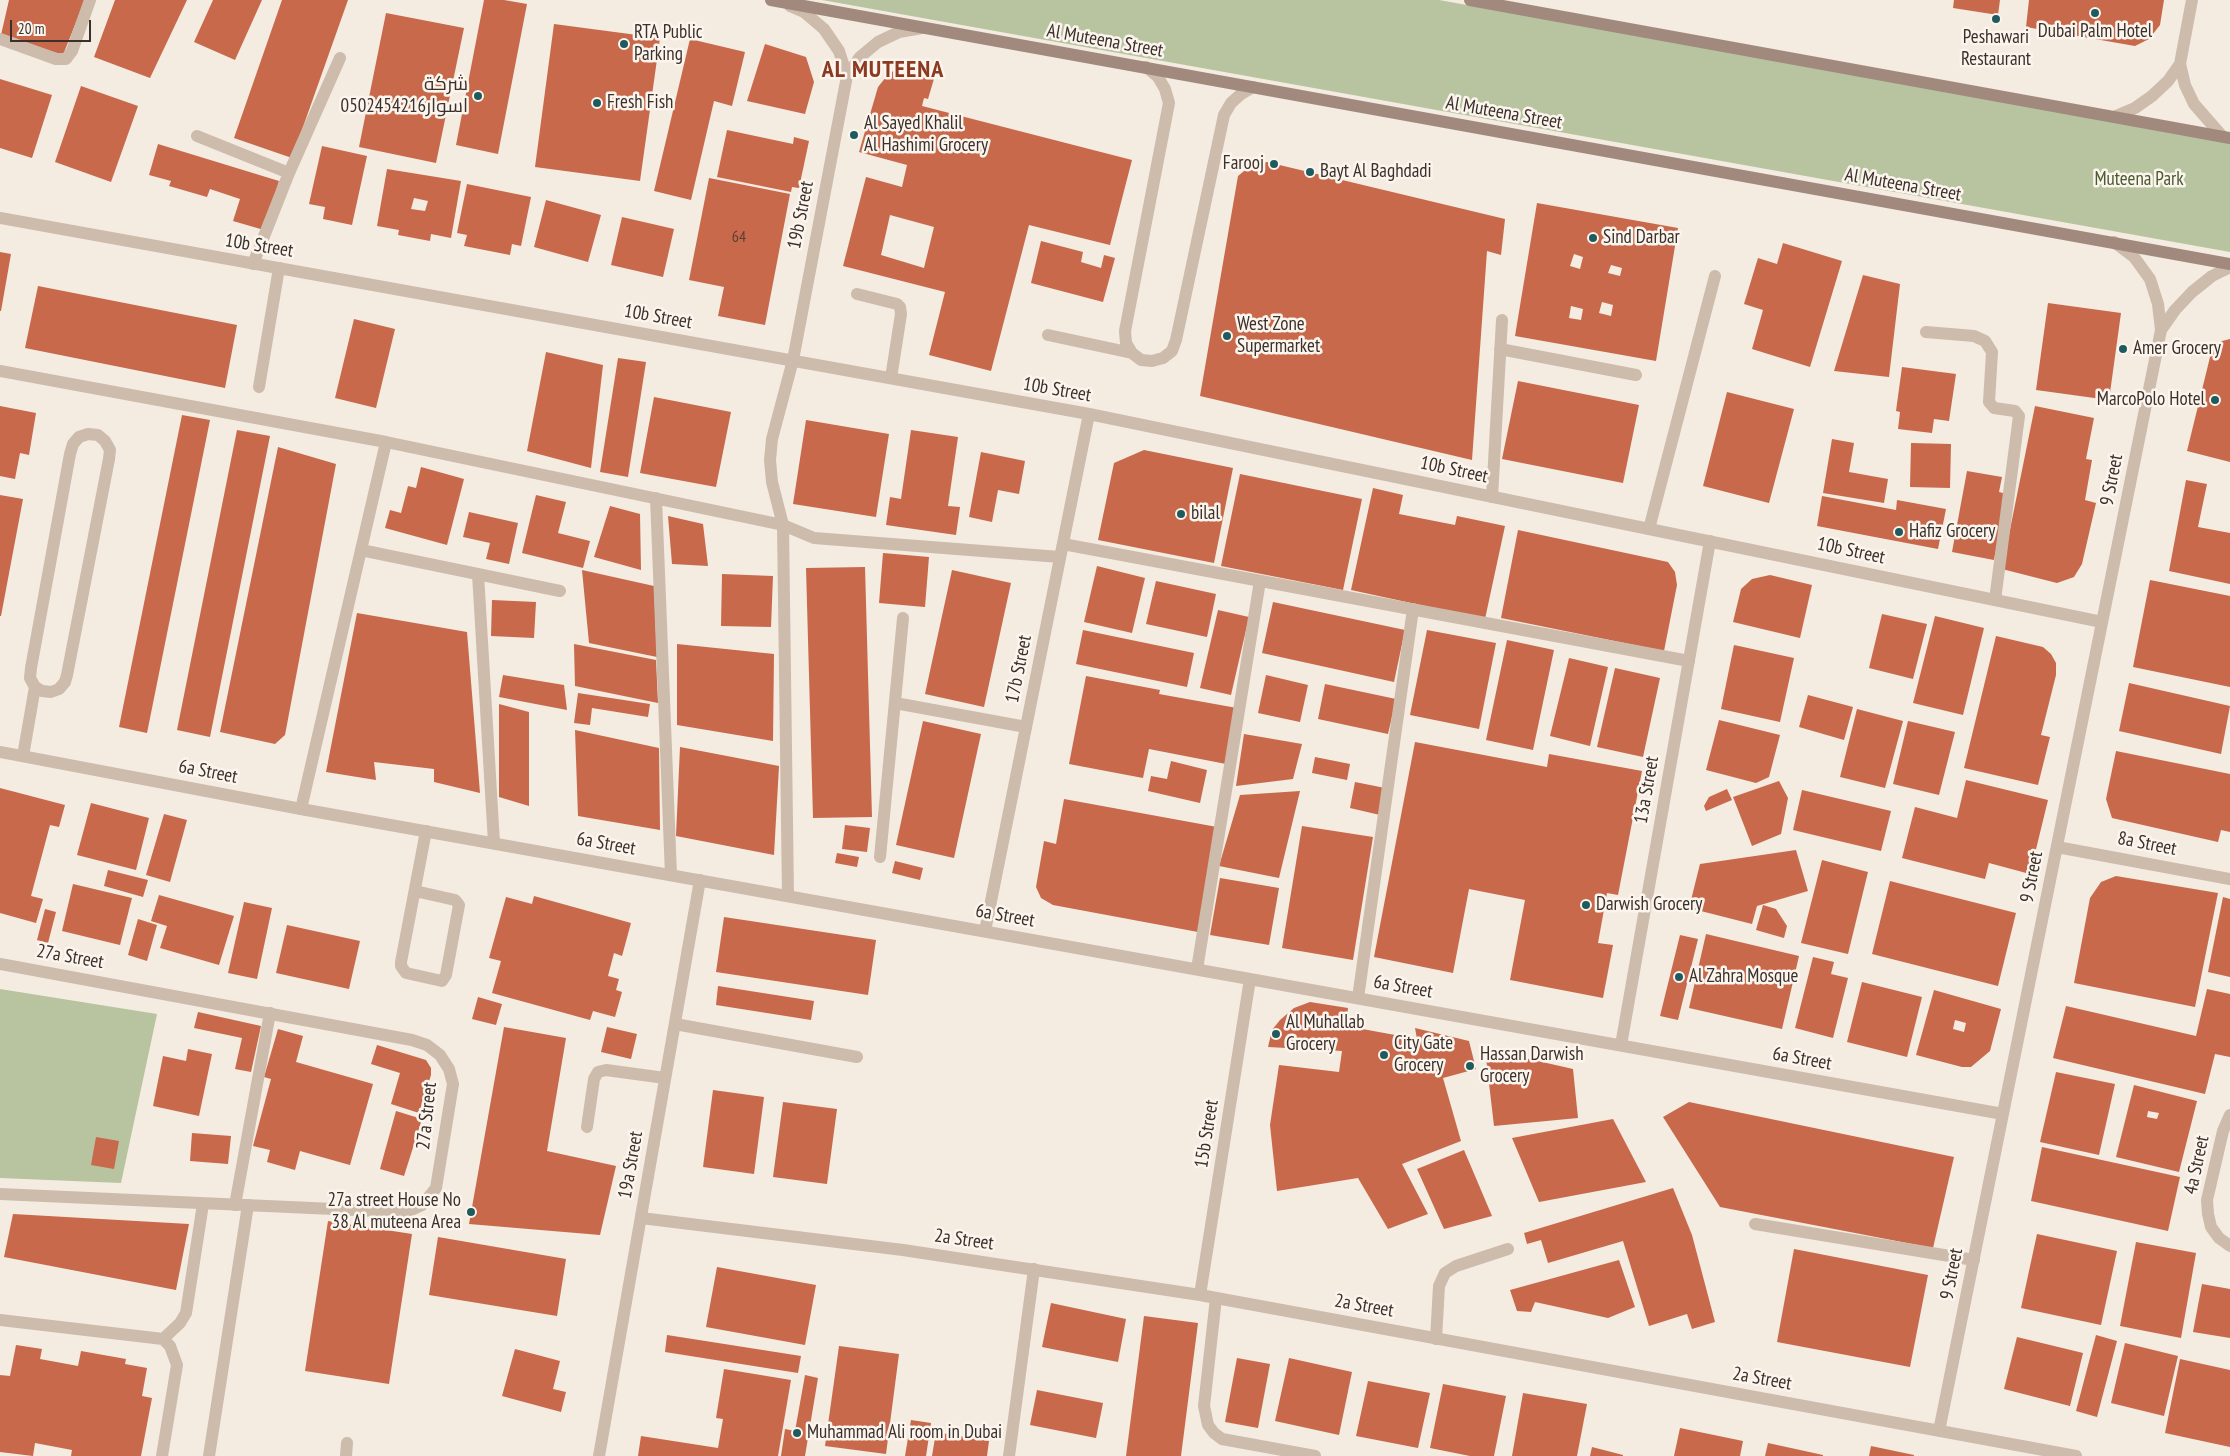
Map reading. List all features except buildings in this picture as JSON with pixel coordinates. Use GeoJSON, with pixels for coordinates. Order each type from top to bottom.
{"type":"FeatureCollection","features":[{"type":"Feature","properties":{"kind":"street"},"geometry":{"type":"LineString","coordinates":[[0,39],[56,59],[66,59],[72,51],[90,0]]}},
{"type":"Feature","properties":{"kind":"street"},"geometry":{"type":"LineString","coordinates":[[1470,0],[2226,137]]}},
{"type":"Feature","properties":{"kind":"street"},"geometry":{"type":"LineString","coordinates":[[2116,116],[2135,108],[2152,96],[2168,81],[2180,64],[2192,0]]}},
{"type":"Feature","properties":{"kind":"street","name":"Al Muteena Street"},"geometry":{"type":"LineString","coordinates":[[775,1],[2114,242],[2230,265]]}},
{"type":"Feature","properties":{"kind":"street","name":"19b Street"},"geometry":{"type":"LineString","coordinates":[[775,1],[804,12],[824,29],[839,51],[846,76]]}},
{"type":"Feature","properties":{"kind":"street","name":"19b Street"},"geometry":{"type":"LineString","coordinates":[[788,896],[783,525],[776,504],[770,460],[772,438],[793,360],[846,76],[860,57],[878,42],[900,32],[923,27]]}},
{"type":"Feature","properties":{"kind":"street"},"geometry":{"type":"LineString","coordinates":[[253,264],[289,173],[340,58]]}},
{"type":"Feature","properties":{"kind":"street"},"geometry":{"type":"LineString","coordinates":[[2180,64],[2194,104],[2226,137]]}},
{"type":"Feature","properties":{"kind":"street"},"geometry":{"type":"LineString","coordinates":[[1146,68],[1158,77],[1165,89],[1169,103],[1125,331],[1126,342],[1132,353],[1141,360],[1152,361],[1163,358],[1172,351],[1176,340],[1224,115],[1230,103],[1253,87]]}},
{"type":"Feature","properties":{"kind":"street"},"geometry":{"type":"LineString","coordinates":[[198,136],[289,173]]}},
{"type":"Feature","properties":{"kind":"street","name":"10b Street"},"geometry":{"type":"LineString","coordinates":[[0,218],[1089,414],[2102,622]]}},
{"type":"Feature","properties":{"kind":"street","name":"9 Street"},"geometry":{"type":"LineString","coordinates":[[1939,1431],[2160,330],[2158,304],[2150,279],[2134,257],[2114,242]]}},
{"type":"Feature","properties":{"kind":"street","name":"9 Street"},"geometry":{"type":"LineString","coordinates":[[2160,330],[2192,292],[2230,265]]}},
{"type":"Feature","properties":{"kind":"street"},"geometry":{"type":"LineString","coordinates":[[259,387],[279,268]]}},
{"type":"Feature","properties":{"kind":"street"},"geometry":{"type":"LineString","coordinates":[[1648,529],[1715,276]]}},
{"type":"Feature","properties":{"kind":"street"},"geometry":{"type":"LineString","coordinates":[[857,294],[893,303],[900,307],[901,314],[890,378]]}},
{"type":"Feature","properties":{"kind":"street"},"geometry":{"type":"LineString","coordinates":[[1492,497],[1502,320]]}},
{"type":"Feature","properties":{"kind":"street"},"geometry":{"type":"LineString","coordinates":[[1926,332],[1974,336],[1985,341],[1992,352],[1989,402],[1994,408],[2015,411],[2019,416],[1995,600]]}},
{"type":"Feature","properties":{"kind":"street"},"geometry":{"type":"LineString","coordinates":[[1048,335],[1132,353]]}},
{"type":"Feature","properties":{"kind":"street"},"geometry":{"type":"LineString","coordinates":[[1500,349],[1636,375]]}},
{"type":"Feature","properties":{"kind":"street"},"geometry":{"type":"LineString","coordinates":[[0,371],[386,442],[783,525],[814,538],[1060,557]]}},
{"type":"Feature","properties":{"kind":"street","name":"17b Street"},"geometry":{"type":"LineString","coordinates":[[985,931],[1089,414]]}},
{"type":"Feature","properties":{"kind":"street"},"geometry":{"type":"LineString","coordinates":[[23,756],[35,686],[30,678],[31,668],[70,454],[73,444],[79,437],[88,434],[98,435],[106,441],[110,450],[109,459],[67,675],[65,682],[59,689],[51,692],[42,691],[35,686]]}},
{"type":"Feature","properties":{"kind":"street"},"geometry":{"type":"LineString","coordinates":[[301,809],[386,442]]}},
{"type":"Feature","properties":{"kind":"street"},"geometry":{"type":"LineString","coordinates":[[656,498],[671,875]]}},
{"type":"Feature","properties":{"kind":"street","name":"13a Street"},"geometry":{"type":"LineString","coordinates":[[1621,1045],[1710,542]]}},
{"type":"Feature","properties":{"kind":"street"},"geometry":{"type":"LineString","coordinates":[[1063,544],[1689,661]]}},
{"type":"Feature","properties":{"kind":"street"},"geometry":{"type":"LineString","coordinates":[[361,550],[560,590]]}},
{"type":"Feature","properties":{"kind":"street"},"geometry":{"type":"LineString","coordinates":[[478,574],[494,843]]}},
{"type":"Feature","properties":{"kind":"street"},"geometry":{"type":"LineString","coordinates":[[1197,969],[1260,581]]}},
{"type":"Feature","properties":{"kind":"street"},"geometry":{"type":"LineString","coordinates":[[1358,998],[1413,609]]}},
{"type":"Feature","properties":{"kind":"street"},"geometry":{"type":"LineString","coordinates":[[880,857],[903,618]]}},
{"type":"Feature","properties":{"kind":"street"},"geometry":{"type":"LineString","coordinates":[[895,703],[1026,726]]}},
{"type":"Feature","properties":{"kind":"street","name":"6a Street"},"geometry":{"type":"LineString","coordinates":[[0,752],[301,809],[2003,1114]]}},
{"type":"Feature","properties":{"kind":"street"},"geometry":{"type":"LineString","coordinates":[[414,891],[455,900],[459,905],[446,975],[442,981],[406,973],[401,966],[414,891],[426,831]]}},
{"type":"Feature","properties":{"kind":"street","name":"8a Street"},"geometry":{"type":"LineString","coordinates":[[2057,847],[2230,879]]}},
{"type":"Feature","properties":{"kind":"street","name":"19a Street"},"geometry":{"type":"LineString","coordinates":[[599,1456],[700,880]]}},
{"type":"Feature","properties":{"kind":"street","name":"27a Street"},"geometry":{"type":"LineString","coordinates":[[0,964],[412,1040],[427,1045],[440,1055],[449,1068],[453,1084],[436,1188],[422,1205],[400,1212],[0,1194]]}},
{"type":"Feature","properties":{"kind":"street","name":"15b Street"},"geometry":{"type":"LineString","coordinates":[[1200,1295],[1250,979]]}},
{"type":"Feature","properties":{"kind":"street"},"geometry":{"type":"LineString","coordinates":[[234,1205],[270,1013]]}},
{"type":"Feature","properties":{"kind":"street"},"geometry":{"type":"LineString","coordinates":[[674,1024],[857,1057]]}},
{"type":"Feature","properties":{"kind":"street"},"geometry":{"type":"LineString","coordinates":[[587,1127],[594,1078],[598,1072],[606,1070],[665,1078]]}},
{"type":"Feature","properties":{"kind":"street","name":"4a Street"},"geometry":{"type":"LineString","coordinates":[[2230,1115],[2223,1131],[2208,1200],[2208,1214],[2212,1226],[2219,1238],[2230,1246]]}},
{"type":"Feature","properties":{"kind":"street"},"geometry":{"type":"LineString","coordinates":[[163,1339],[180,1323],[186,1313],[203,1204]]}},
{"type":"Feature","properties":{"kind":"street"},"geometry":{"type":"LineString","coordinates":[[209,1456],[248,1206]]}},
{"type":"Feature","properties":{"kind":"street","name":"2a Street"},"geometry":{"type":"LineString","coordinates":[[641,1218],[1034,1268],[1200,1295],[2076,1456]]}},
{"type":"Feature","properties":{"kind":"street"},"geometry":{"type":"LineString","coordinates":[[1755,1224],[1974,1260]]}},
{"type":"Feature","properties":{"kind":"street"},"geometry":{"type":"LineString","coordinates":[[1436,1339],[1440,1286],[1445,1273],[1456,1266],[1508,1248]]}},
{"type":"Feature","properties":{"kind":"street"},"geometry":{"type":"LineString","coordinates":[[1009,1456],[1034,1268]]}},
{"type":"Feature","properties":{"kind":"street"},"geometry":{"type":"LineString","coordinates":[[1216,1298],[1204,1406],[1208,1426],[1214,1434],[1222,1439],[1316,1456]]}},
{"type":"Feature","properties":{"kind":"street"},"geometry":{"type":"LineString","coordinates":[[0,1320],[163,1339],[173,1350],[177,1365],[162,1456]]}},
{"type":"Feature","properties":{"kind":"street"},"geometry":{"type":"LineString","coordinates":[[346,1456],[347,1443]]}},
{"type":"Feature","properties":{"kind":"green space","name":"Muteena Park"},"geometry":{"type":"Polygon","coordinates":[[[822,0],[1439,0],[2230,141],[2230,252],[822,0]]]}},
{"type":"Feature","properties":{"kind":"green space"},"geometry":{"type":"Polygon","coordinates":[[[0,989],[157,1014],[121,1183],[0,1178],[0,989]]]}},
{"type":"Feature","properties":{"kind":"place","name":"Dubai Palm Hotel"},"geometry":{"type":"Point","coordinates":[2095,13]}},
{"type":"Feature","properties":{"kind":"place","name":"Peshawari Restaurant"},"geometry":{"type":"Point","coordinates":[1996,19]}},
{"type":"Feature","properties":{"kind":"place","name":"RTA Public Parking"},"geometry":{"type":"Point","coordinates":[624,44]}},
{"type":"Feature","properties":{"kind":"place","name":"شركة اسوار0502454216"},"geometry":{"type":"Point","coordinates":[478,96]}},
{"type":"Feature","properties":{"kind":"place","name":"Fresh Fish"},"geometry":{"type":"Point","coordinates":[597,103]}},
{"type":"Feature","properties":{"kind":"place","name":"Al Sayed Khalil Al Hashimi Grocery"},"geometry":{"type":"Point","coordinates":[854,135]}},
{"type":"Feature","properties":{"kind":"place","name":"Farooj"},"geometry":{"type":"Point","coordinates":[1274,164]}},
{"type":"Feature","properties":{"kind":"place","name":"Bayt Al Baghdadi"},"geometry":{"type":"Point","coordinates":[1310,172]}},
{"type":"Feature","properties":{"kind":"place","name":"Sind Darbar"},"geometry":{"type":"Point","coordinates":[1593,238]}},
{"type":"Feature","properties":{"kind":"place","name":"West Zone Supermarket"},"geometry":{"type":"Point","coordinates":[1227,336]}},
{"type":"Feature","properties":{"kind":"place","name":"Amer Grocery"},"geometry":{"type":"Point","coordinates":[2123,349]}},
{"type":"Feature","properties":{"kind":"place","name":"MarcoPolo Hotel"},"geometry":{"type":"Point","coordinates":[2215,400]}},
{"type":"Feature","properties":{"kind":"place","name":"bilal"},"geometry":{"type":"Point","coordinates":[1181,514]}},
{"type":"Feature","properties":{"kind":"place","name":"Hafiz Grocery"},"geometry":{"type":"Point","coordinates":[1899,532]}},
{"type":"Feature","properties":{"kind":"place","name":"Darwish Grocery"},"geometry":{"type":"Point","coordinates":[1586,905]}},
{"type":"Feature","properties":{"kind":"place","name":"Al Zahra Mosque"},"geometry":{"type":"Point","coordinates":[1679,977]}},
{"type":"Feature","properties":{"kind":"place","name":"Al Muhallab Grocery"},"geometry":{"type":"Point","coordinates":[1276,1034]}},
{"type":"Feature","properties":{"kind":"place","name":"City Gate Grocery"},"geometry":{"type":"Point","coordinates":[1384,1055]}},
{"type":"Feature","properties":{"kind":"place","name":"Hassan Darwish Grocery"},"geometry":{"type":"Point","coordinates":[1470,1066]}},
{"type":"Feature","properties":{"kind":"place","name":"27a street House No 38 Al muteena Area"},"geometry":{"type":"Point","coordinates":[471,1212]}},
{"type":"Feature","properties":{"kind":"place","name":"Muhammad Ali room in Dubai"},"geometry":{"type":"Point","coordinates":[797,1433]}},
{"type":"Feature","properties":{"kind":"district","name":"AL MUTEENA"},"geometry":{"type":"Point","coordinates":[883,70]}}]}
